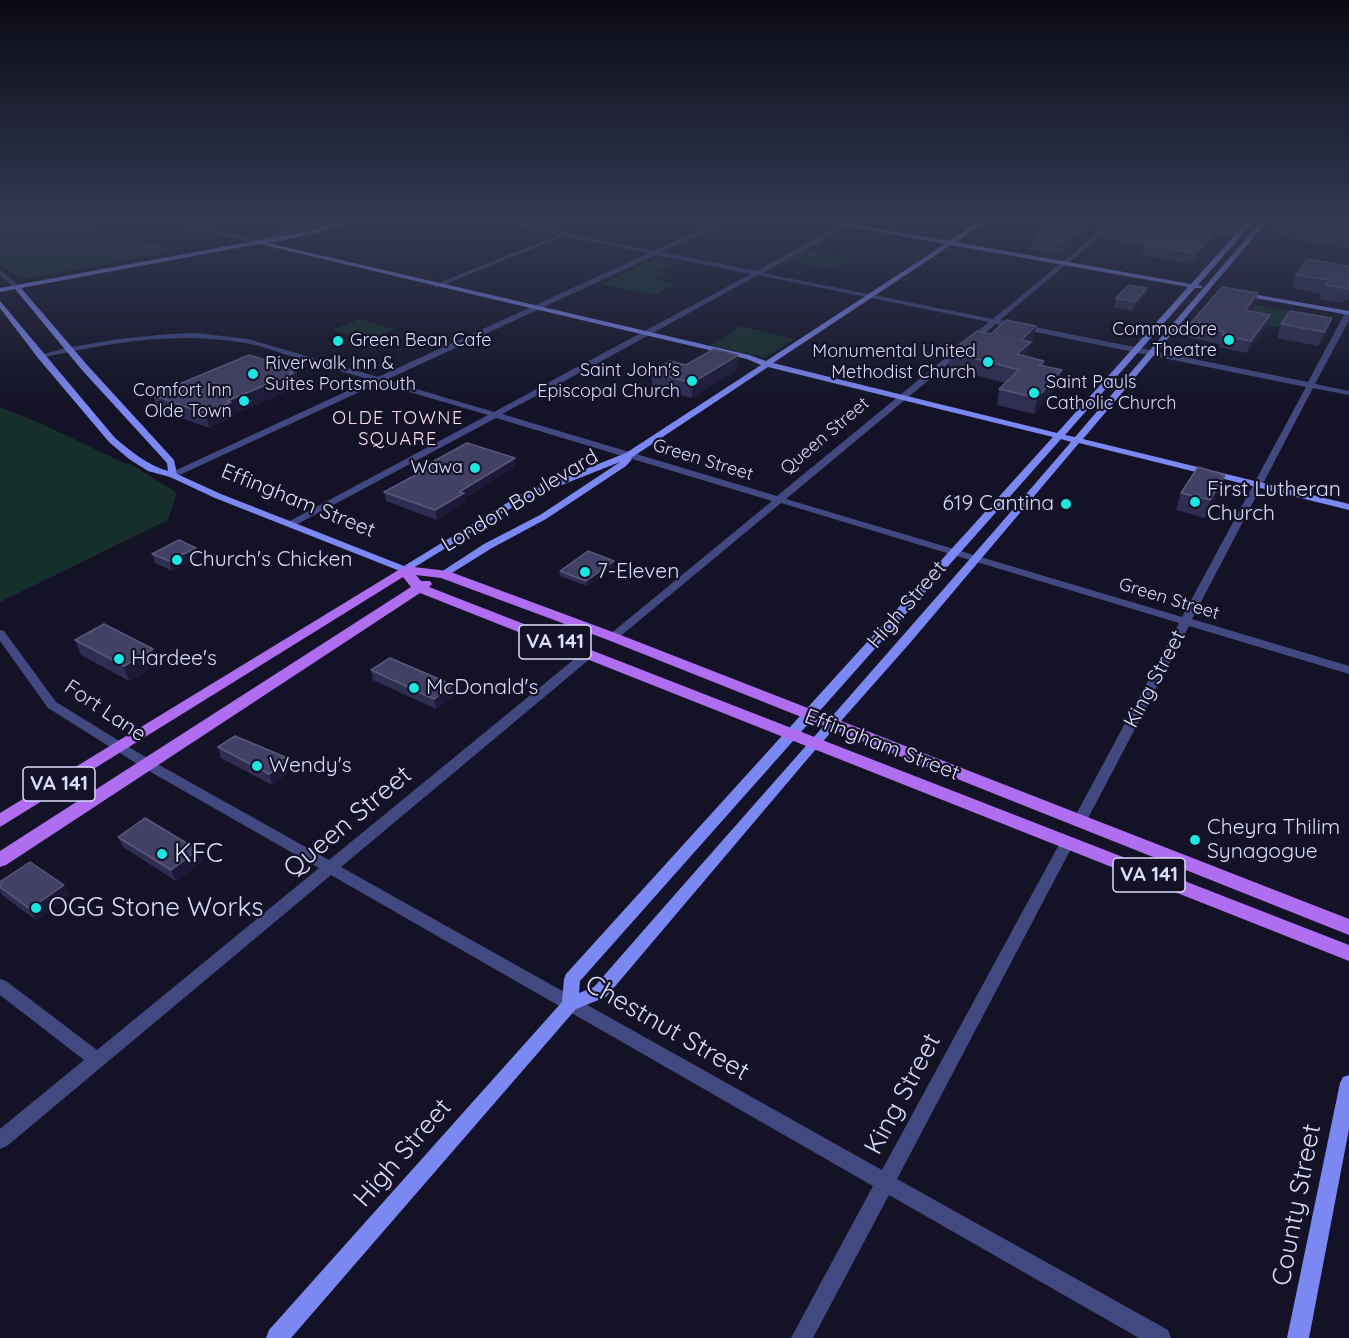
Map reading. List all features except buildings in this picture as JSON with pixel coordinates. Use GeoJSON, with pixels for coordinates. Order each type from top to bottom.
{"type":"FeatureCollection","features":[{"type":"Feature","properties":{"kind":"main road"},"geometry":{"type":"LineString","coordinates":[[0,290],[47,281]]}},
{"type":"Feature","properties":{"kind":"main road"},"geometry":{"type":"LineString","coordinates":[[417,281],[436,286],[452,286],[540,306],[1349,507]]}},
{"type":"Feature","properties":{"kind":"main road"},"geometry":{"type":"LineString","coordinates":[[629,455],[892,281]]}},
{"type":"Feature","properties":{"kind":"main road"},"geometry":{"type":"LineString","coordinates":[[1168,281],[1212,289]]}},
{"type":"Feature","properties":{"kind":"main road","name":"High Street"},"geometry":{"type":"LineString","coordinates":[[570,1004],[572,979],[1198,281]]}},
{"type":"Feature","properties":{"kind":"main road","name":"High Street"},"geometry":{"type":"LineString","coordinates":[[277,1338],[570,1004],[598,994],[976,559],[1150,354],[1218,281]]}},
{"type":"Feature","properties":{"kind":"main road"},"geometry":{"type":"LineString","coordinates":[[436,286],[444,291],[739,363],[766,364]]}},
{"type":"Feature","properties":{"kind":"main road"},"geometry":{"type":"LineString","coordinates":[[17,287],[171,462],[173,475]]}},
{"type":"Feature","properties":{"kind":"main road"},"geometry":{"type":"LineString","coordinates":[[1228,292],[1349,313]]}},
{"type":"Feature","properties":{"kind":"main road","name":"Effingham Street"},"geometry":{"type":"LineString","coordinates":[[0,303],[41,356],[112,440],[151,470],[173,475],[218,496],[405,570],[443,573],[613,637],[1349,927]]}},
{"type":"Feature","properties":{"kind":"main road","name":"London Boulevard"},"geometry":{"type":"LineString","coordinates":[[0,821],[524,496],[629,455]]}},
{"type":"Feature","properties":{"kind":"main road","name":"London Boulevard"},"geometry":{"type":"LineString","coordinates":[[0,860],[419,588],[550,513],[623,464],[629,455]]}},
{"type":"Feature","properties":{"kind":"main road","name":"Effingham Street"},"geometry":{"type":"LineString","coordinates":[[405,570],[419,588],[1349,953]]}},
{"type":"Feature","properties":{"kind":"main road","name":"County Street"},"geometry":{"type":"LineString","coordinates":[[1298,1338],[1349,1083]]}},
{"type":"Feature","properties":{"kind":"street"},"geometry":{"type":"LineString","coordinates":[[11,281],[17,287]]}},
{"type":"Feature","properties":{"kind":"street"},"geometry":{"type":"LineString","coordinates":[[436,286],[447,281]]}},
{"type":"Feature","properties":{"kind":"street"},"geometry":{"type":"LineString","coordinates":[[173,475],[593,281]]}},
{"type":"Feature","properties":{"kind":"street"},"geometry":{"type":"LineString","coordinates":[[292,524],[742,281]]}},
{"type":"Feature","properties":{"kind":"street"},"geometry":{"type":"LineString","coordinates":[[793,281],[1349,393]]}},
{"type":"Feature","properties":{"kind":"street","name":"Queen Street"},"geometry":{"type":"LineString","coordinates":[[613,637],[1043,281]]}},
{"type":"Feature","properties":{"kind":"street","name":"King Street"},"geometry":{"type":"LineString","coordinates":[[1079,822],[1349,313]]}},
{"type":"Feature","properties":{"kind":"street","name":"Green Street"},"geometry":{"type":"LineString","coordinates":[[41,356],[70,349],[157,337],[212,336],[248,341],[1349,670]]}},
{"type":"Feature","properties":{"kind":"street","name":"Fort Lane"},"geometry":{"type":"LineString","coordinates":[[0,633],[52,705],[147,764]]}},
{"type":"Feature","properties":{"kind":"street","name":"Queen Street"},"geometry":{"type":"LineString","coordinates":[[0,1140],[587,655]]}},
{"type":"Feature","properties":{"kind":"street","name":"Chestnut Street"},"geometry":{"type":"LineString","coordinates":[[147,764],[1160,1338]]}},
{"type":"Feature","properties":{"kind":"street","name":"King Street"},"geometry":{"type":"LineString","coordinates":[[802,1338],[1068,843]]}},
{"type":"Feature","properties":{"kind":"street"},"geometry":{"type":"LineString","coordinates":[[0,986],[97,1060]]}},
{"type":"Feature","properties":{"kind":"green space"},"geometry":{"type":"Polygon","coordinates":[[[606,281],[664,281],[676,284],[654,295],[601,284],[606,281]]]}},
{"type":"Feature","properties":{"kind":"green space"},"geometry":{"type":"Polygon","coordinates":[[[1256,305],[1330,318],[1281,328],[1243,321],[1256,305]]]}},
{"type":"Feature","properties":{"kind":"green space"},"geometry":{"type":"Polygon","coordinates":[[[360,319],[394,329],[368,340],[333,330],[360,319]]]}},
{"type":"Feature","properties":{"kind":"green space"},"geometry":{"type":"Polygon","coordinates":[[[741,326],[794,339],[765,358],[710,345],[741,326]]]}},
{"type":"Feature","properties":{"kind":"green space"},"geometry":{"type":"Polygon","coordinates":[[[0,407],[40,423],[126,464],[129,463],[177,493],[168,520],[0,602],[0,407]]]}},
{"type":"Feature","properties":{"kind":"place","name":"Commodore Theatre"},"geometry":{"type":"Point","coordinates":[1229,340]}},
{"type":"Feature","properties":{"kind":"place","name":"Green Bean Cafe"},"geometry":{"type":"Point","coordinates":[338,341]}},
{"type":"Feature","properties":{"kind":"place","name":"Monumental United Methodist Church"},"geometry":{"type":"Point","coordinates":[988,362]}},
{"type":"Feature","properties":{"kind":"place","name":"Riverwalk Inn & Suites Portsmouth"},"geometry":{"type":"Point","coordinates":[253,374]}},
{"type":"Feature","properties":{"kind":"place","name":"Saint John's Episcopal Church"},"geometry":{"type":"Point","coordinates":[692,381]}},
{"type":"Feature","properties":{"kind":"place","name":"Saint Pauls Catholic Church"},"geometry":{"type":"Point","coordinates":[1034,393]}},
{"type":"Feature","properties":{"kind":"place","name":"Comfort Inn Olde Town"},"geometry":{"type":"Point","coordinates":[244,401]}},
{"type":"Feature","properties":{"kind":"place","name":"Wawa"},"geometry":{"type":"Point","coordinates":[475,468]}},
{"type":"Feature","properties":{"kind":"place","name":"First Lutheran Church"},"geometry":{"type":"Point","coordinates":[1195,502]}},
{"type":"Feature","properties":{"kind":"place","name":"619 Cantina"},"geometry":{"type":"Point","coordinates":[1066,504]}},
{"type":"Feature","properties":{"kind":"place","name":"Church's Chicken"},"geometry":{"type":"Point","coordinates":[177,560]}},
{"type":"Feature","properties":{"kind":"place","name":"7-Eleven"},"geometry":{"type":"Point","coordinates":[585,572]}},
{"type":"Feature","properties":{"kind":"place","name":"Hardee's"},"geometry":{"type":"Point","coordinates":[119,659]}},
{"type":"Feature","properties":{"kind":"place","name":"McDonald's"},"geometry":{"type":"Point","coordinates":[414,688]}},
{"type":"Feature","properties":{"kind":"place","name":"Wendy's"},"geometry":{"type":"Point","coordinates":[257,766]}},
{"type":"Feature","properties":{"kind":"place","name":"Cheyra Thilim Synagogue"},"geometry":{"type":"Point","coordinates":[1195,840]}},
{"type":"Feature","properties":{"kind":"place","name":"KFC"},"geometry":{"type":"Point","coordinates":[162,854]}},
{"type":"Feature","properties":{"kind":"place","name":"OGG Stone Works"},"geometry":{"type":"Point","coordinates":[36,908]}},
{"type":"Feature","properties":{"kind":"district","name":"OLDE TOWNE SQUARE"},"geometry":{"type":"Point","coordinates":[398,429]}}]}
